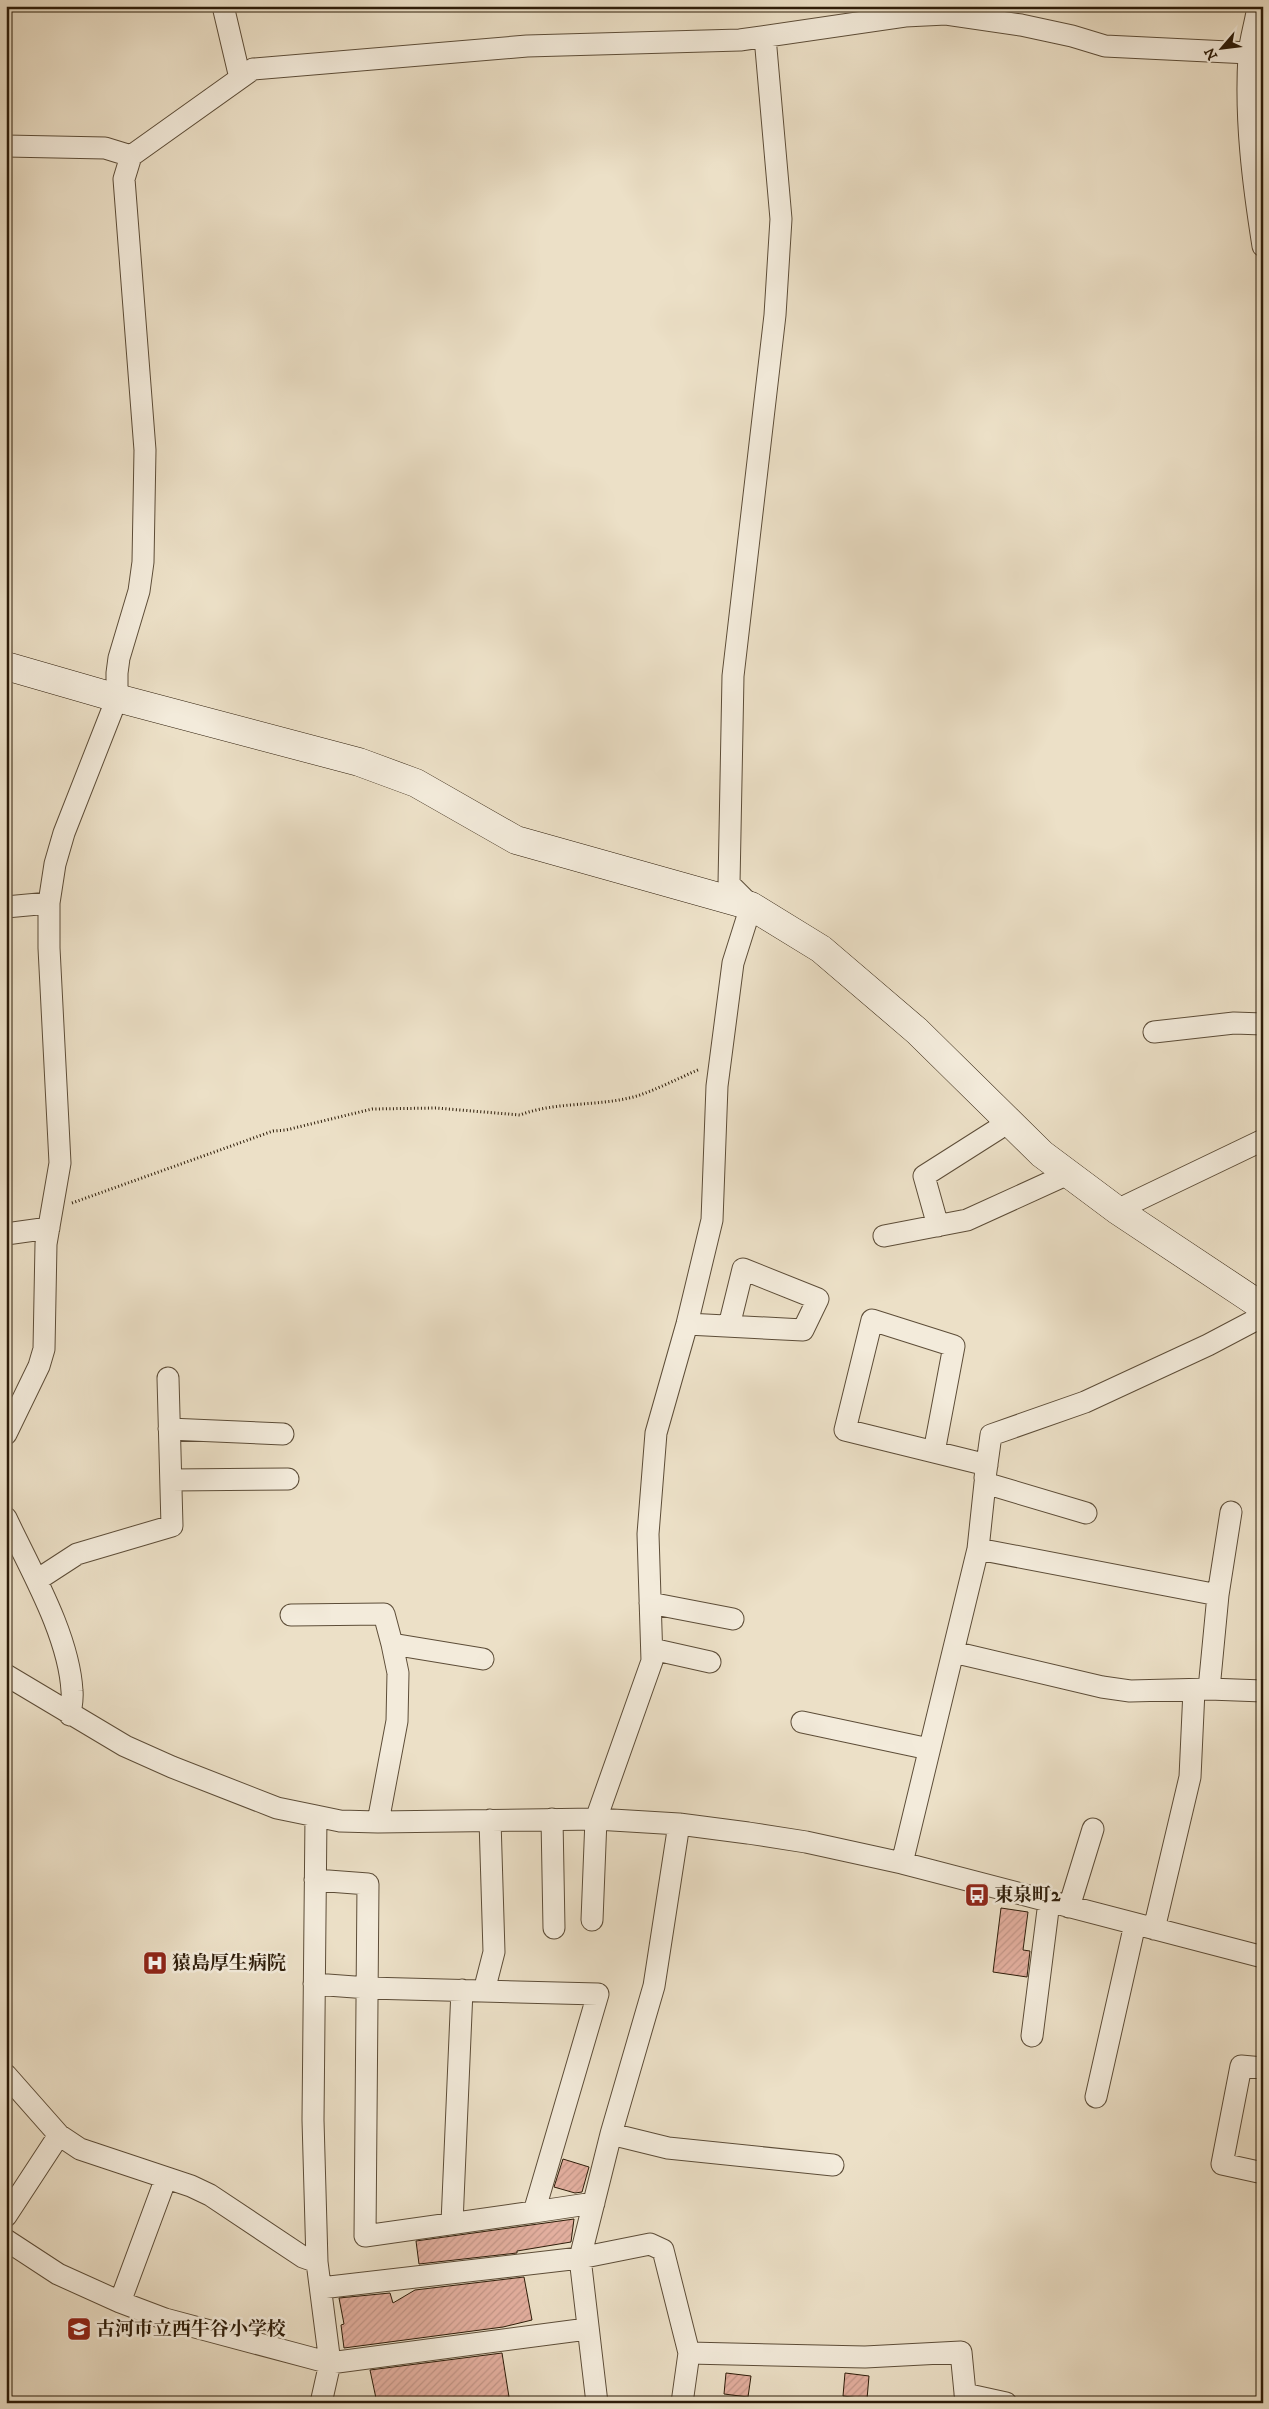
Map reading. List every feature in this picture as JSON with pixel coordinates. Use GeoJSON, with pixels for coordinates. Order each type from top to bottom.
{"type":"FeatureCollection","features":[{"type":"Feature","properties":{"kind":"street"},"geometry":{"type":"LineString","coordinates":[[223,6],[240,78]]}},
{"type":"Feature","properties":{"kind":"street"},"geometry":{"type":"LineString","coordinates":[[1258,6],[1249,53],[1248,112],[1259,194],[1263,246]]}},
{"type":"Feature","properties":{"kind":"street"},"geometry":{"type":"LineString","coordinates":[[6,1434],[40,1366],[44,1350],[46,1244],[60,1163],[49,948],[49,903],[55,864],[64,833],[117,698],[116,673],[139,592],[143,562],[145,450],[124,179],[131,156],[254,69],[527,46],[740,40],[905,16],[946,14],[1021,25],[1072,36],[1105,46],[1249,53]]}},
{"type":"Feature","properties":{"kind":"street"},"geometry":{"type":"LineString","coordinates":[[765,36],[781,218],[775,315],[733,676],[729,884],[751,906],[821,949],[918,1031],[1042,1154],[1117,1210],[1263,1307]]}},
{"type":"Feature","properties":{"kind":"street"},"geometry":{"type":"LineString","coordinates":[[6,146],[105,148],[131,156]]}},
{"type":"Feature","properties":{"kind":"street"},"geometry":{"type":"LineString","coordinates":[[6,666],[117,698],[359,762],[416,783],[516,840],[751,906]]}},
{"type":"Feature","properties":{"kind":"street"},"geometry":{"type":"LineString","coordinates":[[6,907],[49,903]]}},
{"type":"Feature","properties":{"kind":"street"},"geometry":{"type":"LineString","coordinates":[[592,1920],[596,1819],[652,1661],[648,1534],[656,1433],[687,1324],[712,1220],[717,1086],[722,1060],[733,963],[751,906]]}},
{"type":"Feature","properties":{"kind":"street"},"geometry":{"type":"LineString","coordinates":[[1154,1032],[1234,1023],[1263,1024]]}},
{"type":"Feature","properties":{"kind":"street"},"geometry":{"type":"LineString","coordinates":[[938,1226],[924,1176],[1009,1122]]}},
{"type":"Feature","properties":{"kind":"street"},"geometry":{"type":"LineString","coordinates":[[1117,1210],[1263,1140]]}},
{"type":"Feature","properties":{"kind":"street"},"geometry":{"type":"LineString","coordinates":[[884,1236],[967,1220],[1068,1174]]}},
{"type":"Feature","properties":{"kind":"street"},"geometry":{"type":"LineString","coordinates":[[6,1234],[50,1219]]}},
{"type":"Feature","properties":{"kind":"street"},"geometry":{"type":"LineString","coordinates":[[902,1863],[978,1549],[991,1435],[1086,1402],[1263,1316]]}},
{"type":"Feature","properties":{"kind":"street"},"geometry":{"type":"LineString","coordinates":[[934,1452],[954,1346],[872,1320],[845,1430],[934,1452],[1086,1513]]}},
{"type":"Feature","properties":{"kind":"street"},"geometry":{"type":"LineString","coordinates":[[687,1324],[729,1326]]}},
{"type":"Feature","properties":{"kind":"street"},"geometry":{"type":"LineString","coordinates":[[37,1580],[77,1554],[172,1526],[168,1378]]}},
{"type":"Feature","properties":{"kind":"street"},"geometry":{"type":"LineString","coordinates":[[169,1429],[283,1434]]}},
{"type":"Feature","properties":{"kind":"street"},"geometry":{"type":"LineString","coordinates":[[171,1480],[288,1479]]}},
{"type":"Feature","properties":{"kind":"street"},"geometry":{"type":"LineString","coordinates":[[1096,2097],[1144,1927],[1190,1777],[1201,1689],[1231,1512]]}},
{"type":"Feature","properties":{"kind":"street"},"geometry":{"type":"LineString","coordinates":[[6,1518],[37,1580],[55,1623],[66,1658],[72,1692],[70,1715]]}},
{"type":"Feature","properties":{"kind":"street"},"geometry":{"type":"LineString","coordinates":[[978,1549],[1218,1595]]}},
{"type":"Feature","properties":{"kind":"street"},"geometry":{"type":"LineString","coordinates":[[650,1603],[733,1619]]}},
{"type":"Feature","properties":{"kind":"street"},"geometry":{"type":"LineString","coordinates":[[291,1615],[384,1614],[398,1673],[397,1721],[378,1822]]}},
{"type":"Feature","properties":{"kind":"street"},"geometry":{"type":"LineString","coordinates":[[392,1644],[482,1659]]}},
{"type":"Feature","properties":{"kind":"street"},"geometry":{"type":"LineString","coordinates":[[652,1649],[710,1662]]}},
{"type":"Feature","properties":{"kind":"street"},"geometry":{"type":"LineString","coordinates":[[953,1652],[1102,1687],[1130,1691],[1201,1689],[1263,1691]]}},
{"type":"Feature","properties":{"kind":"street"},"geometry":{"type":"LineString","coordinates":[[6,1676],[125,1746],[172,1767],[278,1808],[340,1821],[596,1819],[679,1824],[806,1842],[902,1863],[1263,1957]]}},
{"type":"Feature","properties":{"kind":"street"},"geometry":{"type":"LineString","coordinates":[[802,1722],[929,1749]]}},
{"type":"Feature","properties":{"kind":"street"},"geometry":{"type":"LineString","coordinates":[[316,1816],[313,2120],[317,2262],[330,2363],[321,2403]]}},
{"type":"Feature","properties":{"kind":"street"},"geometry":{"type":"LineString","coordinates":[[552,1819],[554,1928]]}},
{"type":"Feature","properties":{"kind":"street"},"geometry":{"type":"LineString","coordinates":[[484,1991],[494,1952],[490,1820]]}},
{"type":"Feature","properties":{"kind":"street"},"geometry":{"type":"LineString","coordinates":[[597,2403],[580,2258],[611,2134],[654,1986],[679,1824]]}},
{"type":"Feature","properties":{"kind":"street"},"geometry":{"type":"LineString","coordinates":[[1032,2036],[1059,1904],[1092,1829]]}},
{"type":"Feature","properties":{"kind":"street"},"geometry":{"type":"LineString","coordinates":[[315,1880],[368,1884],[365,2236],[594,2203]]}},
{"type":"Feature","properties":{"kind":"street"},"geometry":{"type":"LineString","coordinates":[[314,1984],[368,1988],[598,1994],[534,2212]]}},
{"type":"Feature","properties":{"kind":"street"},"geometry":{"type":"LineString","coordinates":[[452,2223],[462,1990]]}},
{"type":"Feature","properties":{"kind":"street"},"geometry":{"type":"LineString","coordinates":[[1263,2068],[1241,2066],[1222,2164],[1263,2173]]}},
{"type":"Feature","properties":{"kind":"street"},"geometry":{"type":"LineString","coordinates":[[6,2075],[59,2135],[80,2150],[191,2186],[222,2201],[303,2257],[317,2262]]}},
{"type":"Feature","properties":{"kind":"street"},"geometry":{"type":"LineString","coordinates":[[611,2134],[668,2148],[833,2165]]}},
{"type":"Feature","properties":{"kind":"street"},"geometry":{"type":"LineString","coordinates":[[6,2216],[59,2135]]}},
{"type":"Feature","properties":{"kind":"street"},"geometry":{"type":"LineString","coordinates":[[120,2302],[166,2178]]}},
{"type":"Feature","properties":{"kind":"street"},"geometry":{"type":"LineString","coordinates":[[6,2240],[58,2274],[120,2302],[165,2319],[330,2363],[587,2329]]}},
{"type":"Feature","properties":{"kind":"street"},"geometry":{"type":"LineString","coordinates":[[321,2288],[580,2258],[650,2244],[663,2250],[689,2354],[678,2402]]}},
{"type":"Feature","properties":{"kind":"street"},"geometry":{"type":"LineString","coordinates":[[689,2354],[865,2357],[961,2352],[966,2399],[1006,2403]]}},
{"type":"Feature","properties":{"kind":"path"},"geometry":{"type":"LineString","coordinates":[[50,1219],[273,1131],[286,1130],[312,1122],[372,1109],[436,1108],[520,1114],[532,1110],[586,1105],[637,1096],[722,1060]]}},
{"type":"Feature","properties":{"kind":"building"},"geometry":{"type":"Polygon","coordinates":[[[1001,1908],[1028,1912],[1023,1950],[1030,1951],[1027,1977],[993,1972],[1001,1908]]]}},
{"type":"Feature","properties":{"kind":"building"},"geometry":{"type":"Polygon","coordinates":[[[563,2159],[589,2167],[582,2192],[575,2193],[554,2187],[563,2159]]]}},
{"type":"Feature","properties":{"kind":"building"},"geometry":{"type":"Polygon","coordinates":[[[574,2219],[571,2242],[517,2251],[517,2253],[419,2264],[416,2241],[574,2219]]]}},
{"type":"Feature","properties":{"kind":"building"},"geometry":{"type":"Polygon","coordinates":[[[524,2277],[532,2320],[503,2327],[344,2348],[341,2325],[344,2324],[339,2298],[390,2293],[393,2303],[415,2290],[524,2277]]]}},
{"type":"Feature","properties":{"kind":"building"},"geometry":{"type":"Polygon","coordinates":[[[502,2353],[509,2397],[484,2403],[377,2403],[370,2370],[502,2353]]]}},
{"type":"Feature","properties":{"kind":"building"},"geometry":{"type":"Polygon","coordinates":[[[726,2373],[751,2376],[748,2397],[724,2394],[726,2373]]]}},
{"type":"Feature","properties":{"kind":"building"},"geometry":{"type":"Polygon","coordinates":[[[845,2373],[869,2376],[867,2399],[843,2396],[845,2373]]]}},
{"type":"Feature","properties":{"kind":"place","name":"東泉町2"},"geometry":{"type":"Point","coordinates":[977,1895]}},
{"type":"Feature","properties":{"kind":"place","name":"猿島厚生病院"},"geometry":{"type":"Point","coordinates":[155,1963]}},
{"type":"Feature","properties":{"kind":"place","name":"古河市立西牛谷小学校"},"geometry":{"type":"Point","coordinates":[79,2329]}}]}
